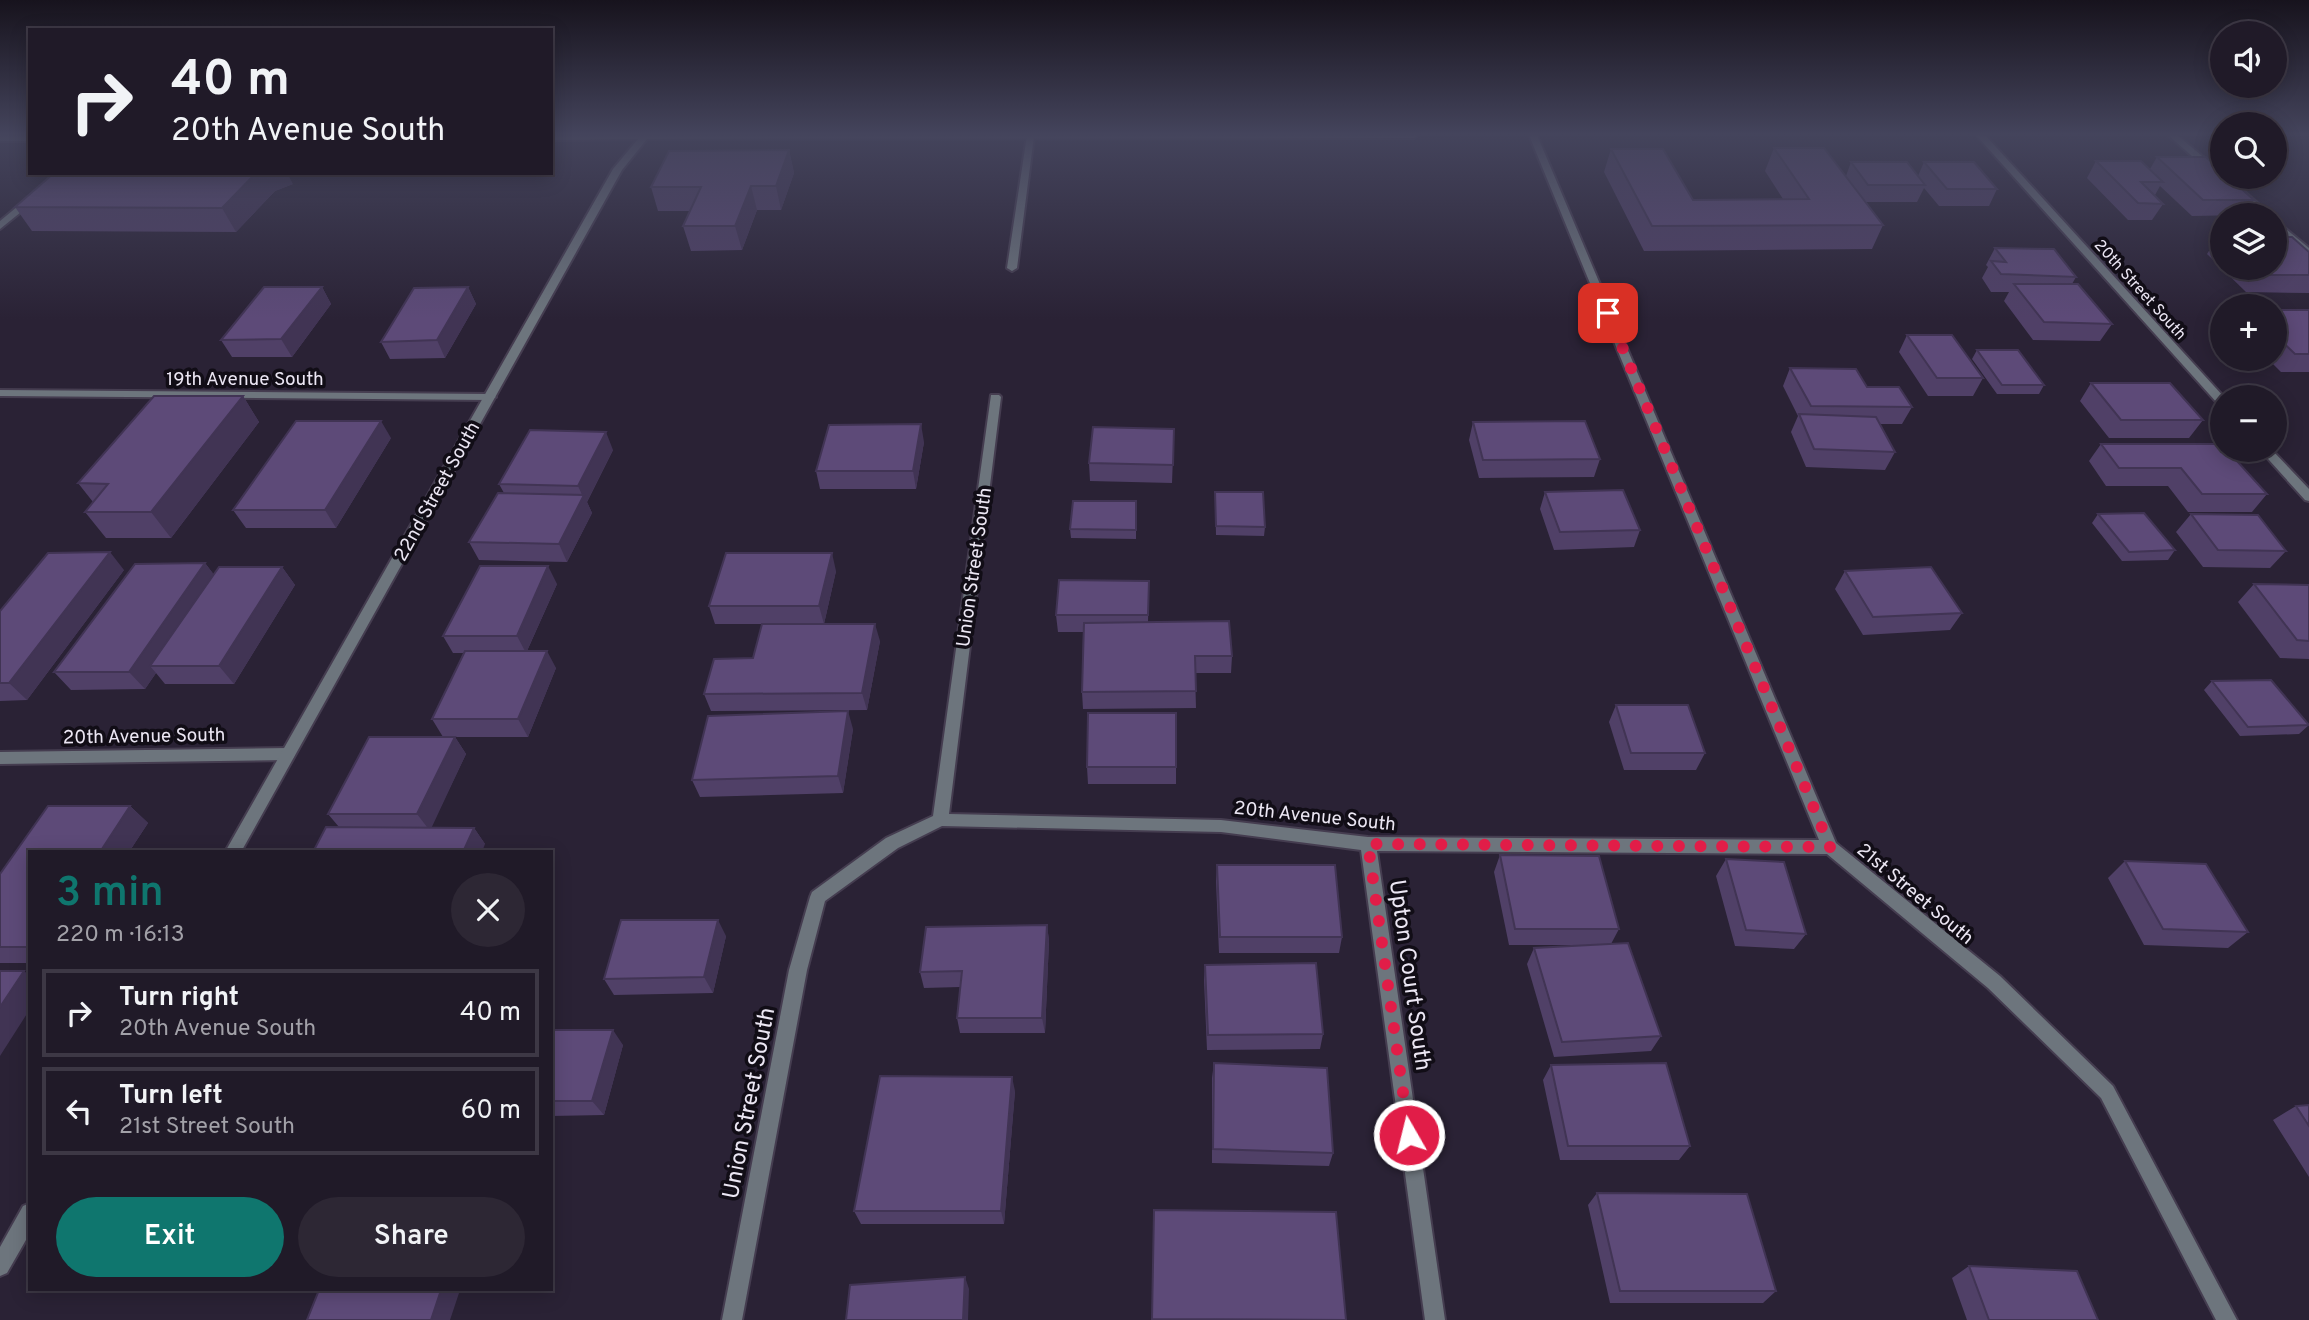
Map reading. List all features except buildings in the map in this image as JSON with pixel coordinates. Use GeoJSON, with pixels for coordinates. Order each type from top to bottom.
{"type":"FeatureCollection","features":[{"type":"Feature","properties":{"kind":"street"},"geometry":{"type":"LineString","coordinates":[[0,226],[35,197]]}},
{"type":"Feature","properties":{"kind":"street","name":"22nd Street South"},"geometry":{"type":"LineString","coordinates":[[234,850],[602,197]]}},
{"type":"Feature","properties":{"kind":"street"},"geometry":{"type":"LineString","coordinates":[[1012,268],[1022,197]]}},
{"type":"Feature","properties":{"kind":"street","name":"21st Street South"},"geometry":{"type":"LineString","coordinates":[[1559,197],[1830,847],[1994,982],[2107,1092],[2227,1320]]}},
{"type":"Feature","properties":{"kind":"street","name":"20th Street South"},"geometry":{"type":"LineString","coordinates":[[2036,197],[2210,389]]}},
{"type":"Feature","properties":{"kind":"street"},"geometry":{"type":"LineString","coordinates":[[2287,234],[2309,253]]}},
{"type":"Feature","properties":{"kind":"street","name":"19th Avenue South"},"geometry":{"type":"LineString","coordinates":[[0,393],[489,397]]}},
{"type":"Feature","properties":{"kind":"street","name":"Union Street South"},"geometry":{"type":"LineString","coordinates":[[940,820],[995,397]]}},
{"type":"Feature","properties":{"kind":"street"},"geometry":{"type":"LineString","coordinates":[[2277,462],[2309,497]]}},
{"type":"Feature","properties":{"kind":"street","name":"20th Avenue South"},"geometry":{"type":"LineString","coordinates":[[0,758],[288,754]]}},
{"type":"Feature","properties":{"kind":"street","name":"20th Avenue South"},"geometry":{"type":"LineString","coordinates":[[818,897],[892,843],[940,820],[1221,826],[1368,844],[1830,847]]}},
{"type":"Feature","properties":{"kind":"street","name":"Upton Court South"},"geometry":{"type":"LineString","coordinates":[[1368,844],[1435,1320]]}},
{"type":"Feature","properties":{"kind":"street","name":"Union Street South"},"geometry":{"type":"LineString","coordinates":[[732,1320],[798,971],[818,897]]}},
{"type":"Feature","properties":{"kind":"street"},"geometry":{"type":"LineString","coordinates":[[0,1266],[28,1217]]}},
{"type":"Feature","properties":{"kind":"route"},"geometry":{"type":"LineString","coordinates":[[1409,1135],[1368,844],[1830,847],[1608,313]]}}]}
